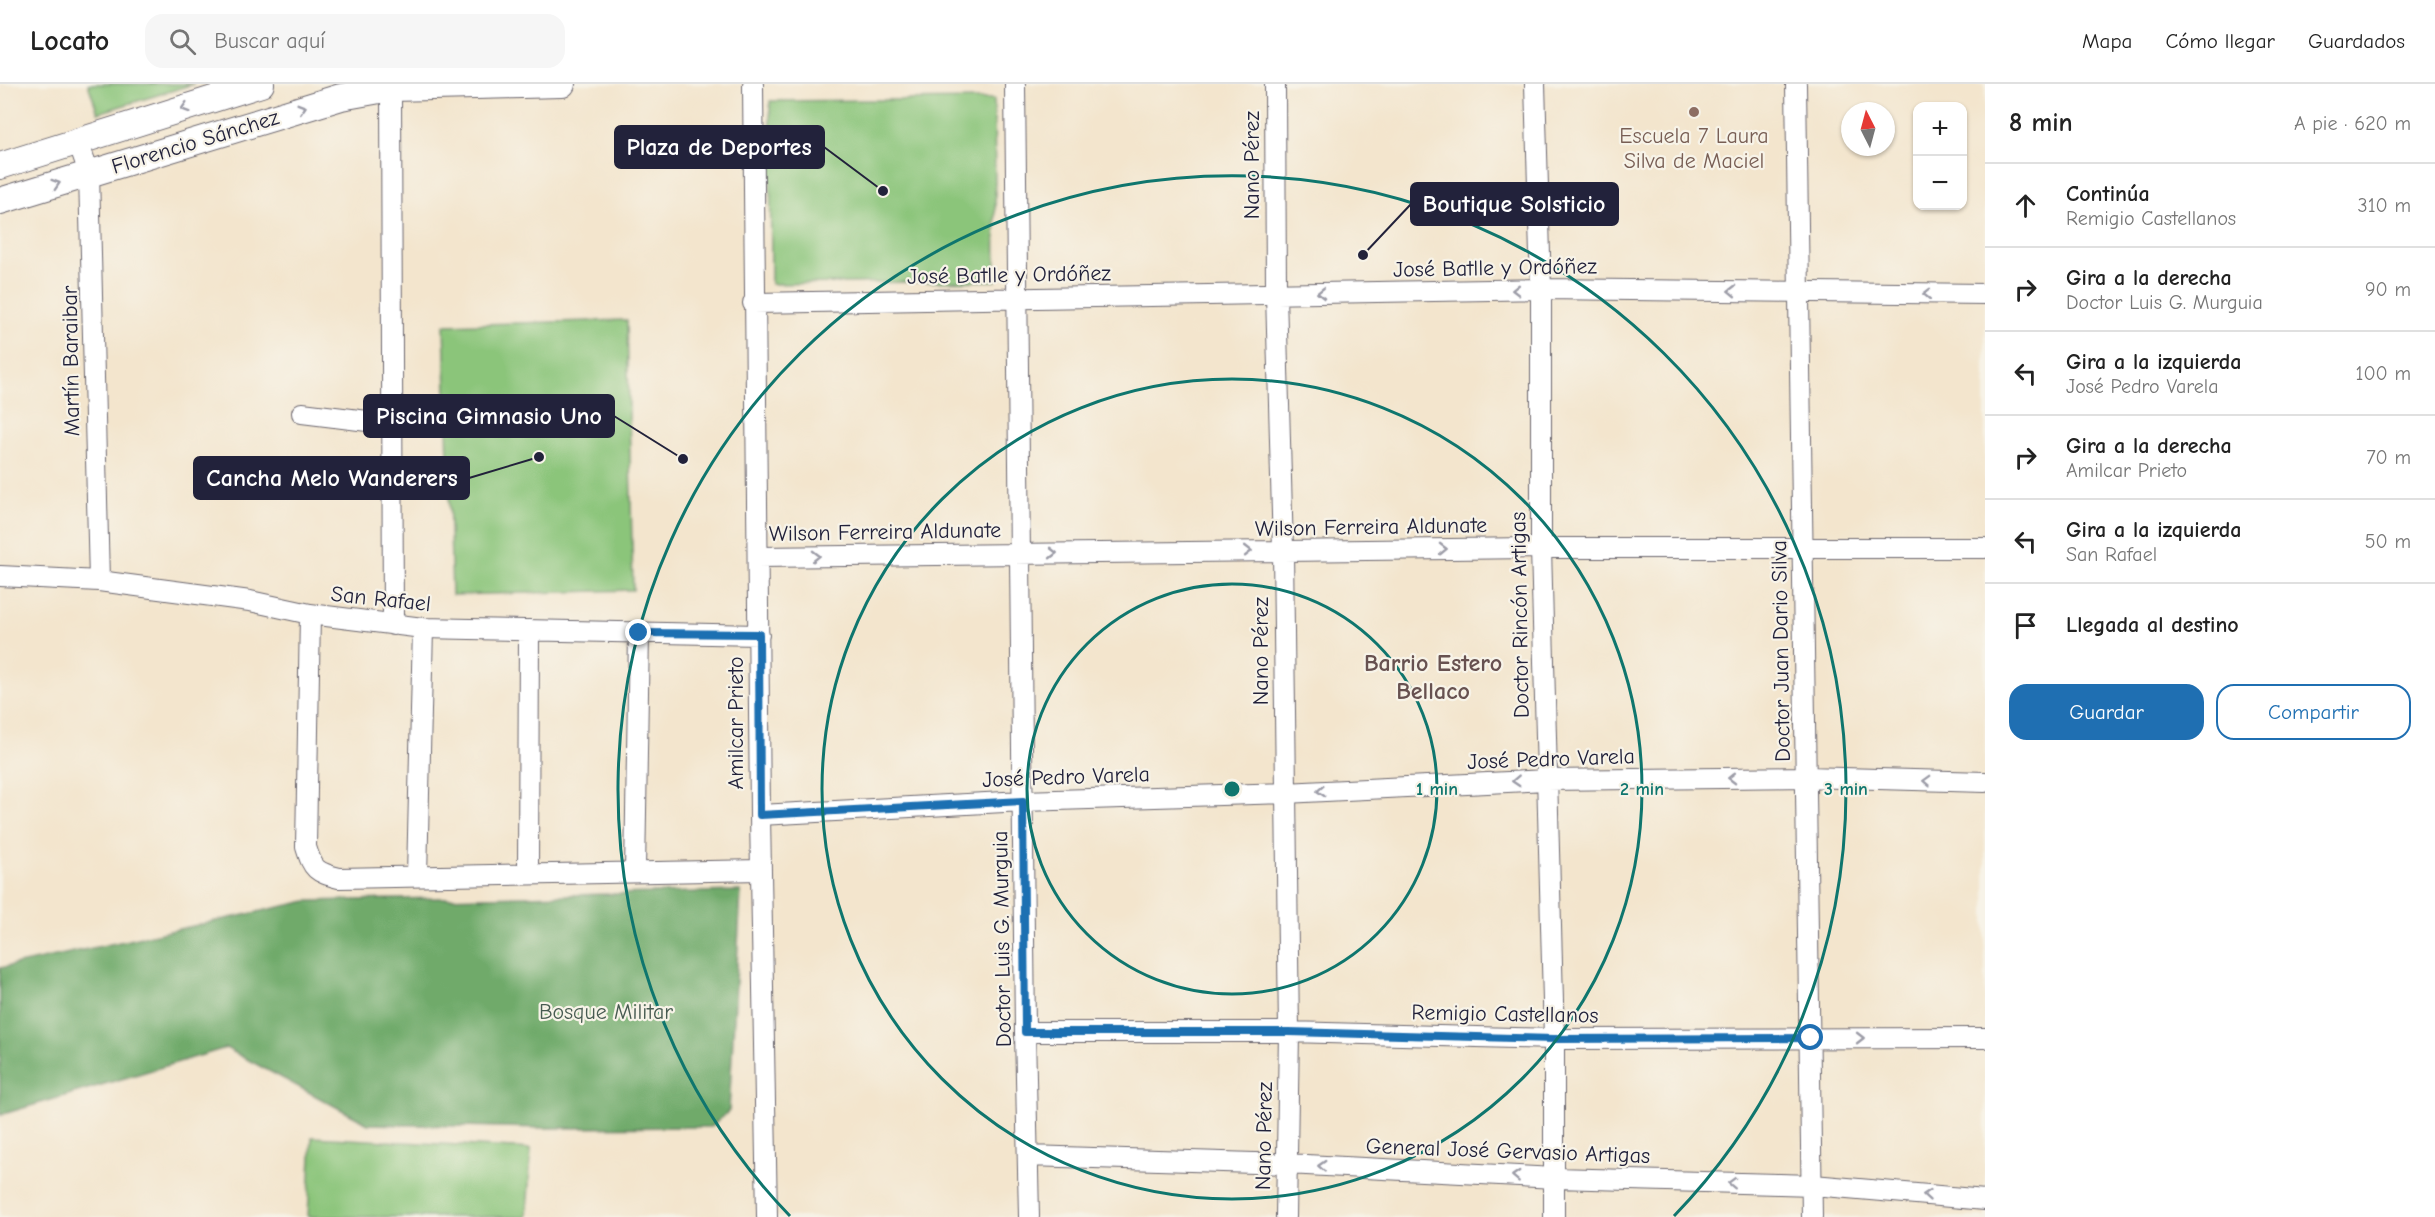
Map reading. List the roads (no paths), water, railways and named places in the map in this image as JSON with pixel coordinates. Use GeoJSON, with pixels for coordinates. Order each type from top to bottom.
{"type":"FeatureCollection","features":[{"type":"Feature","properties":{"kind":"street","name":"Florencio Sánchez"},"geometry":{"type":"LineString","coordinates":[[0,166],[261,84]]}},
{"type":"Feature","properties":{"kind":"street","name":"Florencio Sánchez"},"geometry":{"type":"LineString","coordinates":[[0,201],[339,90],[562,84]]}},
{"type":"Feature","properties":{"kind":"street","name":"Amilcar Prieto"},"geometry":{"type":"LineString","coordinates":[[753,84],[753,303],[767,1217]]}},
{"type":"Feature","properties":{"kind":"street","name":"Doctor Luis G. Murguia"},"geometry":{"type":"LineString","coordinates":[[1015,84],[1015,298],[1029,1217]]}},
{"type":"Feature","properties":{"kind":"street","name":"Nano Pérez"},"geometry":{"type":"LineString","coordinates":[[1275,84],[1276,294],[1283,551],[1289,1032],[1286,1217]]}},
{"type":"Feature","properties":{"kind":"street","name":"Doctor Rincón Artigas"},"geometry":{"type":"LineString","coordinates":[[1535,84],[1541,290],[1541,548],[1554,1039],[1554,1217]]}},
{"type":"Feature","properties":{"kind":"street","name":"Doctor Juan Dario Silva"},"geometry":{"type":"LineString","coordinates":[[1796,84],[1812,1217]]}},
{"type":"Feature","properties":{"kind":"street"},"geometry":{"type":"LineString","coordinates":[[392,88],[393,625]]}},
{"type":"Feature","properties":{"kind":"street","name":"Martín Baraibar"},"geometry":{"type":"LineString","coordinates":[[78,141],[89,173],[99,581]]}},
{"type":"Feature","properties":{"kind":"street","name":"José Batlle y Ordóñez"},"geometry":{"type":"LineString","coordinates":[[753,303],[1541,290],[1985,294]]}},
{"type":"Feature","properties":{"kind":"street"},"geometry":{"type":"LineString","coordinates":[[302,413],[392,424]]}},
{"type":"Feature","properties":{"kind":"street","name":"Wilson Ferreira Aldunate"},"geometry":{"type":"LineString","coordinates":[[758,557],[1802,546],[1985,548]]}},
{"type":"Feature","properties":{"kind":"street","name":"San Rafael"},"geometry":{"type":"LineString","coordinates":[[0,576],[99,581],[250,601],[310,614],[423,628],[759,634]]}},
{"type":"Feature","properties":{"kind":"street"},"geometry":{"type":"LineString","coordinates":[[310,614],[306,848],[312,866],[321,873],[339,878],[761,870]]}},
{"type":"Feature","properties":{"kind":"street"},"geometry":{"type":"LineString","coordinates":[[417,876],[423,628]]}},
{"type":"Feature","properties":{"kind":"street"},"geometry":{"type":"LineString","coordinates":[[528,874],[529,630]]}},
{"type":"Feature","properties":{"kind":"street"},"geometry":{"type":"LineString","coordinates":[[635,872],[639,633]]}},
{"type":"Feature","properties":{"kind":"street","name":"José Pedro Varela"},"geometry":{"type":"LineString","coordinates":[[760,815],[1023,801],[1285,793],[1546,780],[1807,777],[1985,782]]}},
{"type":"Feature","properties":{"kind":"street","name":"Remigio Castellanos"},"geometry":{"type":"LineString","coordinates":[[1025,1032],[1289,1032],[1554,1039],[1985,1038]]}},
{"type":"Feature","properties":{"kind":"street","name":"General José Gervasio Artigas"},"geometry":{"type":"LineString","coordinates":[[1029,1156],[1287,1164],[1555,1178],[1813,1185],[1985,1200]]}},
{"type":"Feature","properties":{"kind":"place","name":"Escuela 7 Laura Silva de Maciel"},"geometry":{"type":"Point","coordinates":[1694,112]}},
{"type":"Feature","properties":{"kind":"place","name":"Plaza de Deportes"},"geometry":{"type":"Point","coordinates":[883,191]}},
{"type":"Feature","properties":{"kind":"place","name":"Boutique Solsticio"},"geometry":{"type":"Point","coordinates":[1363,255]}},
{"type":"Feature","properties":{"kind":"place","name":"Cancha Melo Wanderers"},"geometry":{"type":"Point","coordinates":[539,457]}},
{"type":"Feature","properties":{"kind":"place","name":"Piscina Gimnasio Uno"},"geometry":{"type":"Point","coordinates":[683,459]}},
{"type":"Feature","properties":{"kind":"district","name":"Barrio Estero Bellaco"},"geometry":{"type":"Point","coordinates":[1433,677]}},
{"type":"Feature","properties":{"kind":"park label","name":"Bosque Militar"},"geometry":{"type":"Point","coordinates":[606,1011]}}]}
